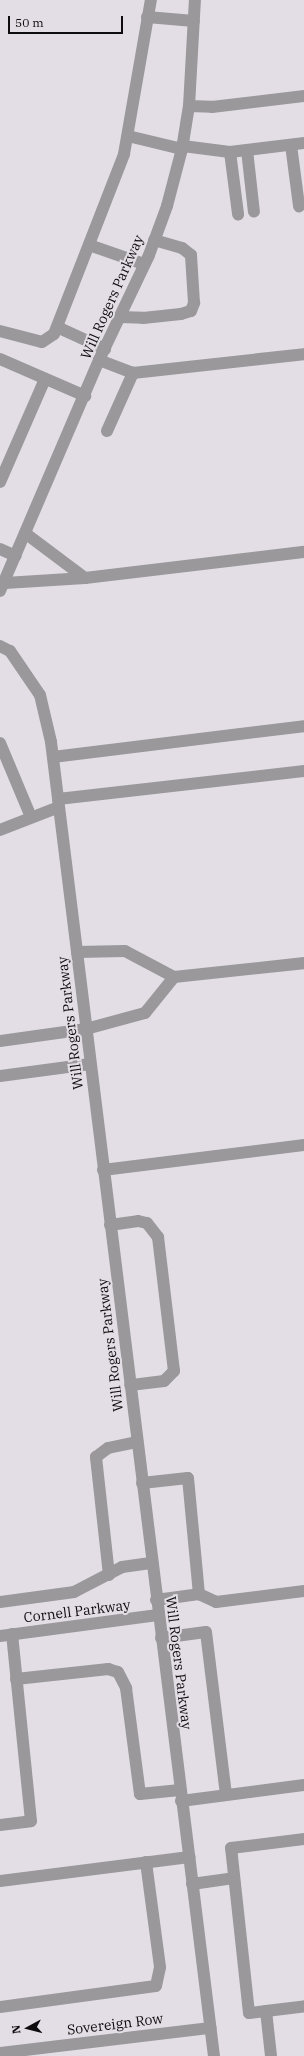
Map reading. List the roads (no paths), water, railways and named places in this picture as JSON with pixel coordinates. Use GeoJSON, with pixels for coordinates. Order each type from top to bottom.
{"type":"FeatureCollection","features":[{"type":"Feature","properties":{"kind":"street"},"geometry":{"type":"LineString","coordinates":[[0,331],[42,342],[54,334],[124,154],[151,0]]}},
{"type":"Feature","properties":{"kind":"street","name":"Will Rogers Parkway"},"geometry":{"type":"LineString","coordinates":[[2,587],[105,348],[144,264],[171,194],[182,147],[189,106],[195,0]]}},
{"type":"Feature","properties":{"kind":"street"},"geometry":{"type":"LineString","coordinates":[[148,17],[194,21]]}},
{"type":"Feature","properties":{"kind":"street"},"geometry":{"type":"LineString","coordinates":[[189,106],[212,107],[304,96]]}},
{"type":"Feature","properties":{"kind":"street"},"geometry":{"type":"LineString","coordinates":[[128,136],[182,147],[230,152],[304,143]]}},
{"type":"Feature","properties":{"kind":"street"},"geometry":{"type":"LineString","coordinates":[[291,145],[299,206]]}},
{"type":"Feature","properties":{"kind":"street"},"geometry":{"type":"LineString","coordinates":[[247,150],[254,212]]}},
{"type":"Feature","properties":{"kind":"street"},"geometry":{"type":"LineString","coordinates":[[230,152],[238,214]]}},
{"type":"Feature","properties":{"kind":"street"},"geometry":{"type":"LineString","coordinates":[[120,317],[143,318],[181,314],[191,310],[194,303],[191,255],[182,248],[154,240]]}},
{"type":"Feature","properties":{"kind":"street"},"geometry":{"type":"LineString","coordinates":[[89,245],[144,264]]}},
{"type":"Feature","properties":{"kind":"street"},"geometry":{"type":"LineString","coordinates":[[57,327],[105,348]]}},
{"type":"Feature","properties":{"kind":"street"},"geometry":{"type":"LineString","coordinates":[[100,360],[133,373],[304,354]]}},
{"type":"Feature","properties":{"kind":"street"},"geometry":{"type":"LineString","coordinates":[[0,359],[84,396]]}},
{"type":"Feature","properties":{"kind":"street"},"geometry":{"type":"LineString","coordinates":[[107,431],[133,373]]}},
{"type":"Feature","properties":{"kind":"street"},"geometry":{"type":"LineString","coordinates":[[0,482],[45,379]]}},
{"type":"Feature","properties":{"kind":"street"},"geometry":{"type":"LineString","coordinates":[[26,533],[85,578]]}},
{"type":"Feature","properties":{"kind":"street"},"geometry":{"type":"LineString","coordinates":[[0,549],[16,556]]}},
{"type":"Feature","properties":{"kind":"street"},"geometry":{"type":"LineString","coordinates":[[2,587],[304,552]]}},
{"type":"Feature","properties":{"kind":"street","name":"Will Rogers Parkway"},"geometry":{"type":"LineString","coordinates":[[0,646],[10,651],[40,694],[53,757],[151,1562],[214,2056]]}},
{"type":"Feature","properties":{"kind":"street"},"geometry":{"type":"LineString","coordinates":[[53,757],[304,726]]}},
{"type":"Feature","properties":{"kind":"street"},"geometry":{"type":"LineString","coordinates":[[0,743],[31,817]]}},
{"type":"Feature","properties":{"kind":"street"},"geometry":{"type":"LineString","coordinates":[[0,830],[59,803],[304,770]]}},
{"type":"Feature","properties":{"kind":"street"},"geometry":{"type":"LineString","coordinates":[[77,952],[125,951],[174,977],[304,962]]}},
{"type":"Feature","properties":{"kind":"street"},"geometry":{"type":"LineString","coordinates":[[0,1041],[86,1029],[144,1013],[174,977]]}},
{"type":"Feature","properties":{"kind":"street"},"geometry":{"type":"LineString","coordinates":[[0,1072],[90,1064]]}},
{"type":"Feature","properties":{"kind":"street"},"geometry":{"type":"LineString","coordinates":[[103,1170],[304,1145]]}},
{"type":"Feature","properties":{"kind":"street"},"geometry":{"type":"LineString","coordinates":[[110,1225],[138,1222],[147,1223],[154,1228],[158,1237],[174,1371],[164,1381],[130,1385]]}},
{"type":"Feature","properties":{"kind":"street"},"geometry":{"type":"LineString","coordinates":[[109,1575],[96,1457],[108,1448],[137,1442]]}},
{"type":"Feature","properties":{"kind":"street"},"geometry":{"type":"LineString","coordinates":[[142,1483],[188,1478],[199,1594]]}},
{"type":"Feature","properties":{"kind":"street"},"geometry":{"type":"LineString","coordinates":[[0,1602],[74,1592],[122,1567],[151,1562]]}},
{"type":"Feature","properties":{"kind":"street"},"geometry":{"type":"LineString","coordinates":[[156,1600],[199,1594],[216,1602],[304,1591]]}},
{"type":"Feature","properties":{"kind":"street","name":"Cornell Parkway"},"geometry":{"type":"LineString","coordinates":[[6,1635],[158,1615]]}},
{"type":"Feature","properties":{"kind":"street"},"geometry":{"type":"LineString","coordinates":[[161,1638],[206,1632],[226,1795]]}},
{"type":"Feature","properties":{"kind":"street"},"geometry":{"type":"LineString","coordinates":[[0,1825],[31,1821],[16,1679],[6,1635]]}},
{"type":"Feature","properties":{"kind":"street"},"geometry":{"type":"LineString","coordinates":[[16,1679],[108,1669],[118,1672],[126,1688],[140,1794],[226,1795],[304,1785]]}},
{"type":"Feature","properties":{"kind":"street"},"geometry":{"type":"LineString","coordinates":[[304,1839],[231,1848],[249,2013],[304,2006]]}},
{"type":"Feature","properties":{"kind":"street"},"geometry":{"type":"LineString","coordinates":[[0,1881],[189,1857]]}},
{"type":"Feature","properties":{"kind":"street"},"geometry":{"type":"LineString","coordinates":[[0,2007],[156,1986],[160,1967],[146,1862]]}},
{"type":"Feature","properties":{"kind":"street"},"geometry":{"type":"LineString","coordinates":[[192,1884],[234,1878]]}},
{"type":"Feature","properties":{"kind":"street"},"geometry":{"type":"LineString","coordinates":[[266,2011],[271,2056]]}},
{"type":"Feature","properties":{"kind":"street","name":"Sovereign Row"},"geometry":{"type":"LineString","coordinates":[[0,2053],[211,2028]]}}]}
